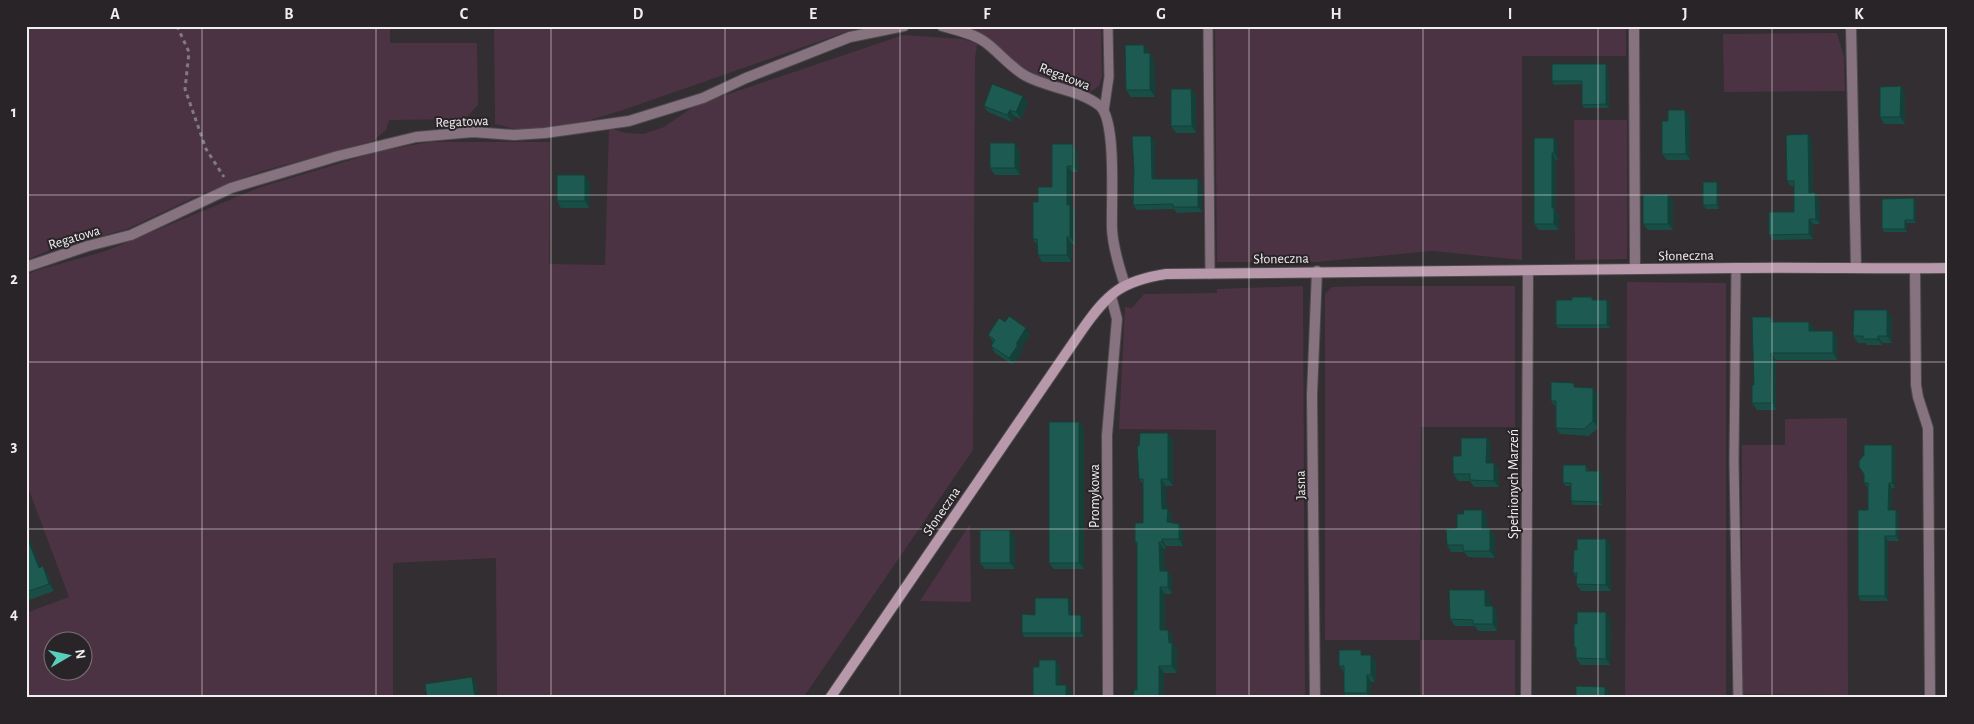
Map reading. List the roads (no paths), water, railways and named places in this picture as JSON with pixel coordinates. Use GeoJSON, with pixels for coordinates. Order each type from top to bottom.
{"type":"FeatureCollection","features":[{"type":"Feature","properties":{"kind":"street","name":"Regatowa"},"geometry":{"type":"LineString","coordinates":[[26,267],[88,246],[132,235],[231,188],[338,156],[416,137],[473,132],[514,135],[544,134],[629,121],[703,98],[746,78],[850,37],[904,26]]}},
{"type":"Feature","properties":{"kind":"street","name":"Regatowa"},"geometry":{"type":"LineString","coordinates":[[942,26],[959,30],[985,42],[1024,75],[1039,83],[1086,98],[1100,106],[1104,111]]}},
{"type":"Feature","properties":{"kind":"street"},"geometry":{"type":"LineString","coordinates":[[1634,26],[1635,270]]}},
{"type":"Feature","properties":{"kind":"street"},"geometry":{"type":"LineString","coordinates":[[1851,26],[1856,268]]}},
{"type":"Feature","properties":{"kind":"street"},"geometry":{"type":"LineString","coordinates":[[1104,111],[1110,136],[1112,230],[1117,258],[1125,285]]}},
{"type":"Feature","properties":{"kind":"street"},"geometry":{"type":"LineString","coordinates":[[1915,268],[1916,385],[1928,428],[1930,698]]}},
{"type":"Feature","properties":{"kind":"street","name":"Słoneczna"},"geometry":{"type":"LineString","coordinates":[[830,698],[1093,314],[1125,285],[1145,278],[1166,274],[1317,271],[1948,268]]}},
{"type":"Feature","properties":{"kind":"street","name":"Jasna"},"geometry":{"type":"LineString","coordinates":[[1316,698],[1312,395],[1317,271]]}},
{"type":"Feature","properties":{"kind":"street","name":"Spełnionych Marzeń"},"geometry":{"type":"LineString","coordinates":[[1526,698],[1528,271]]}},
{"type":"Feature","properties":{"kind":"street","name":"Promykowa"},"geometry":{"type":"LineString","coordinates":[[1108,698],[1108,435],[1116,319],[1111,296]]}},
{"type":"Feature","properties":{"kind":"lane"},"geometry":{"type":"LineString","coordinates":[[1104,111],[1109,77],[1108,26]]}},
{"type":"Feature","properties":{"kind":"lane"},"geometry":{"type":"LineString","coordinates":[[1208,26],[1210,274]]}},
{"type":"Feature","properties":{"kind":"lane"},"geometry":{"type":"LineString","coordinates":[[1736,268],[1734,461],[1738,698]]}}]}
